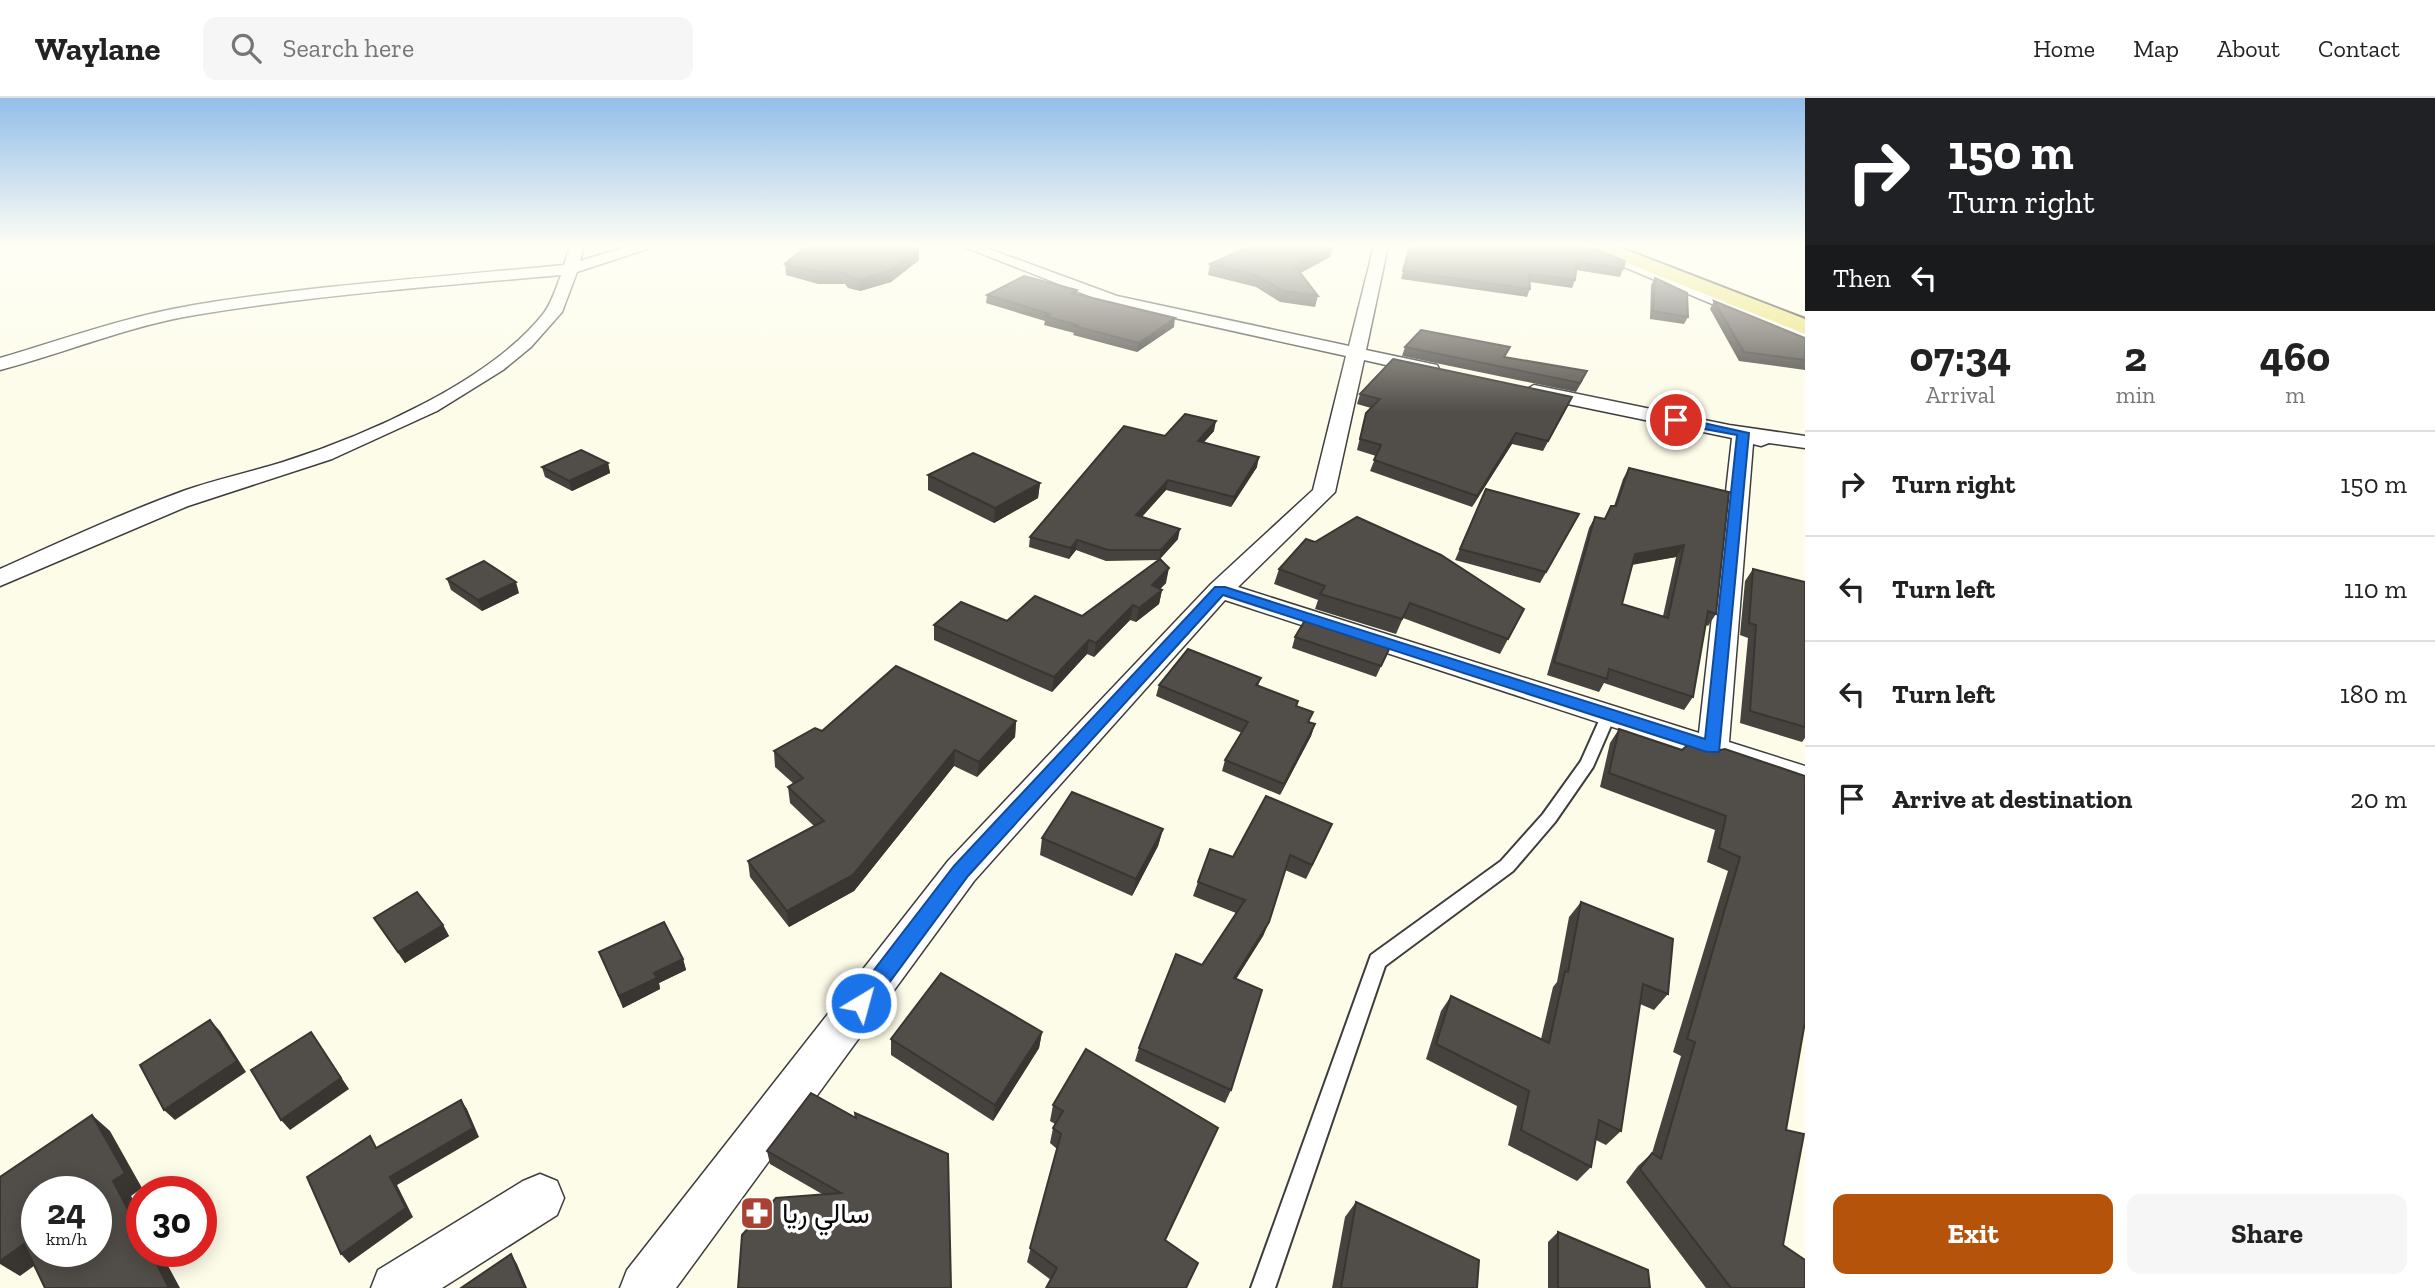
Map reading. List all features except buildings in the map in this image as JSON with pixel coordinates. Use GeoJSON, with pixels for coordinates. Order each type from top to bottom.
{"type":"FeatureCollection","features":[{"type":"Feature","properties":{"kind":"main road"},"geometry":{"type":"LineString","coordinates":[[1741,302],[1805,327]]}},
{"type":"Feature","properties":{"kind":"main road"},"geometry":{"type":"LineString","coordinates":[[1771,302],[1805,315]]}},
{"type":"Feature","properties":{"kind":"street"},"geometry":{"type":"LineString","coordinates":[[0,364],[113,329],[193,310],[260,302]]}},
{"type":"Feature","properties":{"kind":"street"},"geometry":{"type":"LineString","coordinates":[[0,578],[146,514],[208,490],[339,449],[387,428],[478,379],[512,356],[550,317],[557,302]]}},
{"type":"Feature","properties":{"kind":"street"},"geometry":{"type":"LineString","coordinates":[[1119,302],[1450,373]]}},
{"type":"Feature","properties":{"kind":"street"},"geometry":{"type":"LineString","coordinates":[[645,1288],[961,871],[1220,590],[1324,492],[1369,302]]}},
{"type":"Feature","properties":{"kind":"street"},"geometry":{"type":"LineString","coordinates":[[1716,302],[1805,338]]}},
{"type":"Feature","properties":{"kind":"street"},"geometry":{"type":"LineString","coordinates":[[1517,388],[1743,433],[1805,442]]}},
{"type":"Feature","properties":{"kind":"street"},"geometry":{"type":"LineString","coordinates":[[1743,433],[1805,459]]}},
{"type":"Feature","properties":{"kind":"street"},"geometry":{"type":"LineString","coordinates":[[1713,748],[1743,433]]}},
{"type":"Feature","properties":{"kind":"street"},"geometry":{"type":"LineString","coordinates":[[1220,590],[1805,778]]}},
{"type":"Feature","properties":{"kind":"street"},"geometry":{"type":"LineString","coordinates":[[396,1288],[540,1198]]}},
{"type":"Feature","properties":{"kind":"lane"},"geometry":{"type":"LineString","coordinates":[[1263,1288],[1377,961],[1507,866],[1549,818],[1588,763],[1609,714]]}},
{"type":"Feature","properties":{"kind":"place","name":"سالي ريا"},"geometry":{"type":"Point","coordinates":[757,1213]}},
{"type":"Feature","properties":{"kind":"route"},"geometry":{"type":"LineString","coordinates":[[861,1003],[961,871],[1220,590],[1713,748],[1743,433],[1676,420]]}}]}
